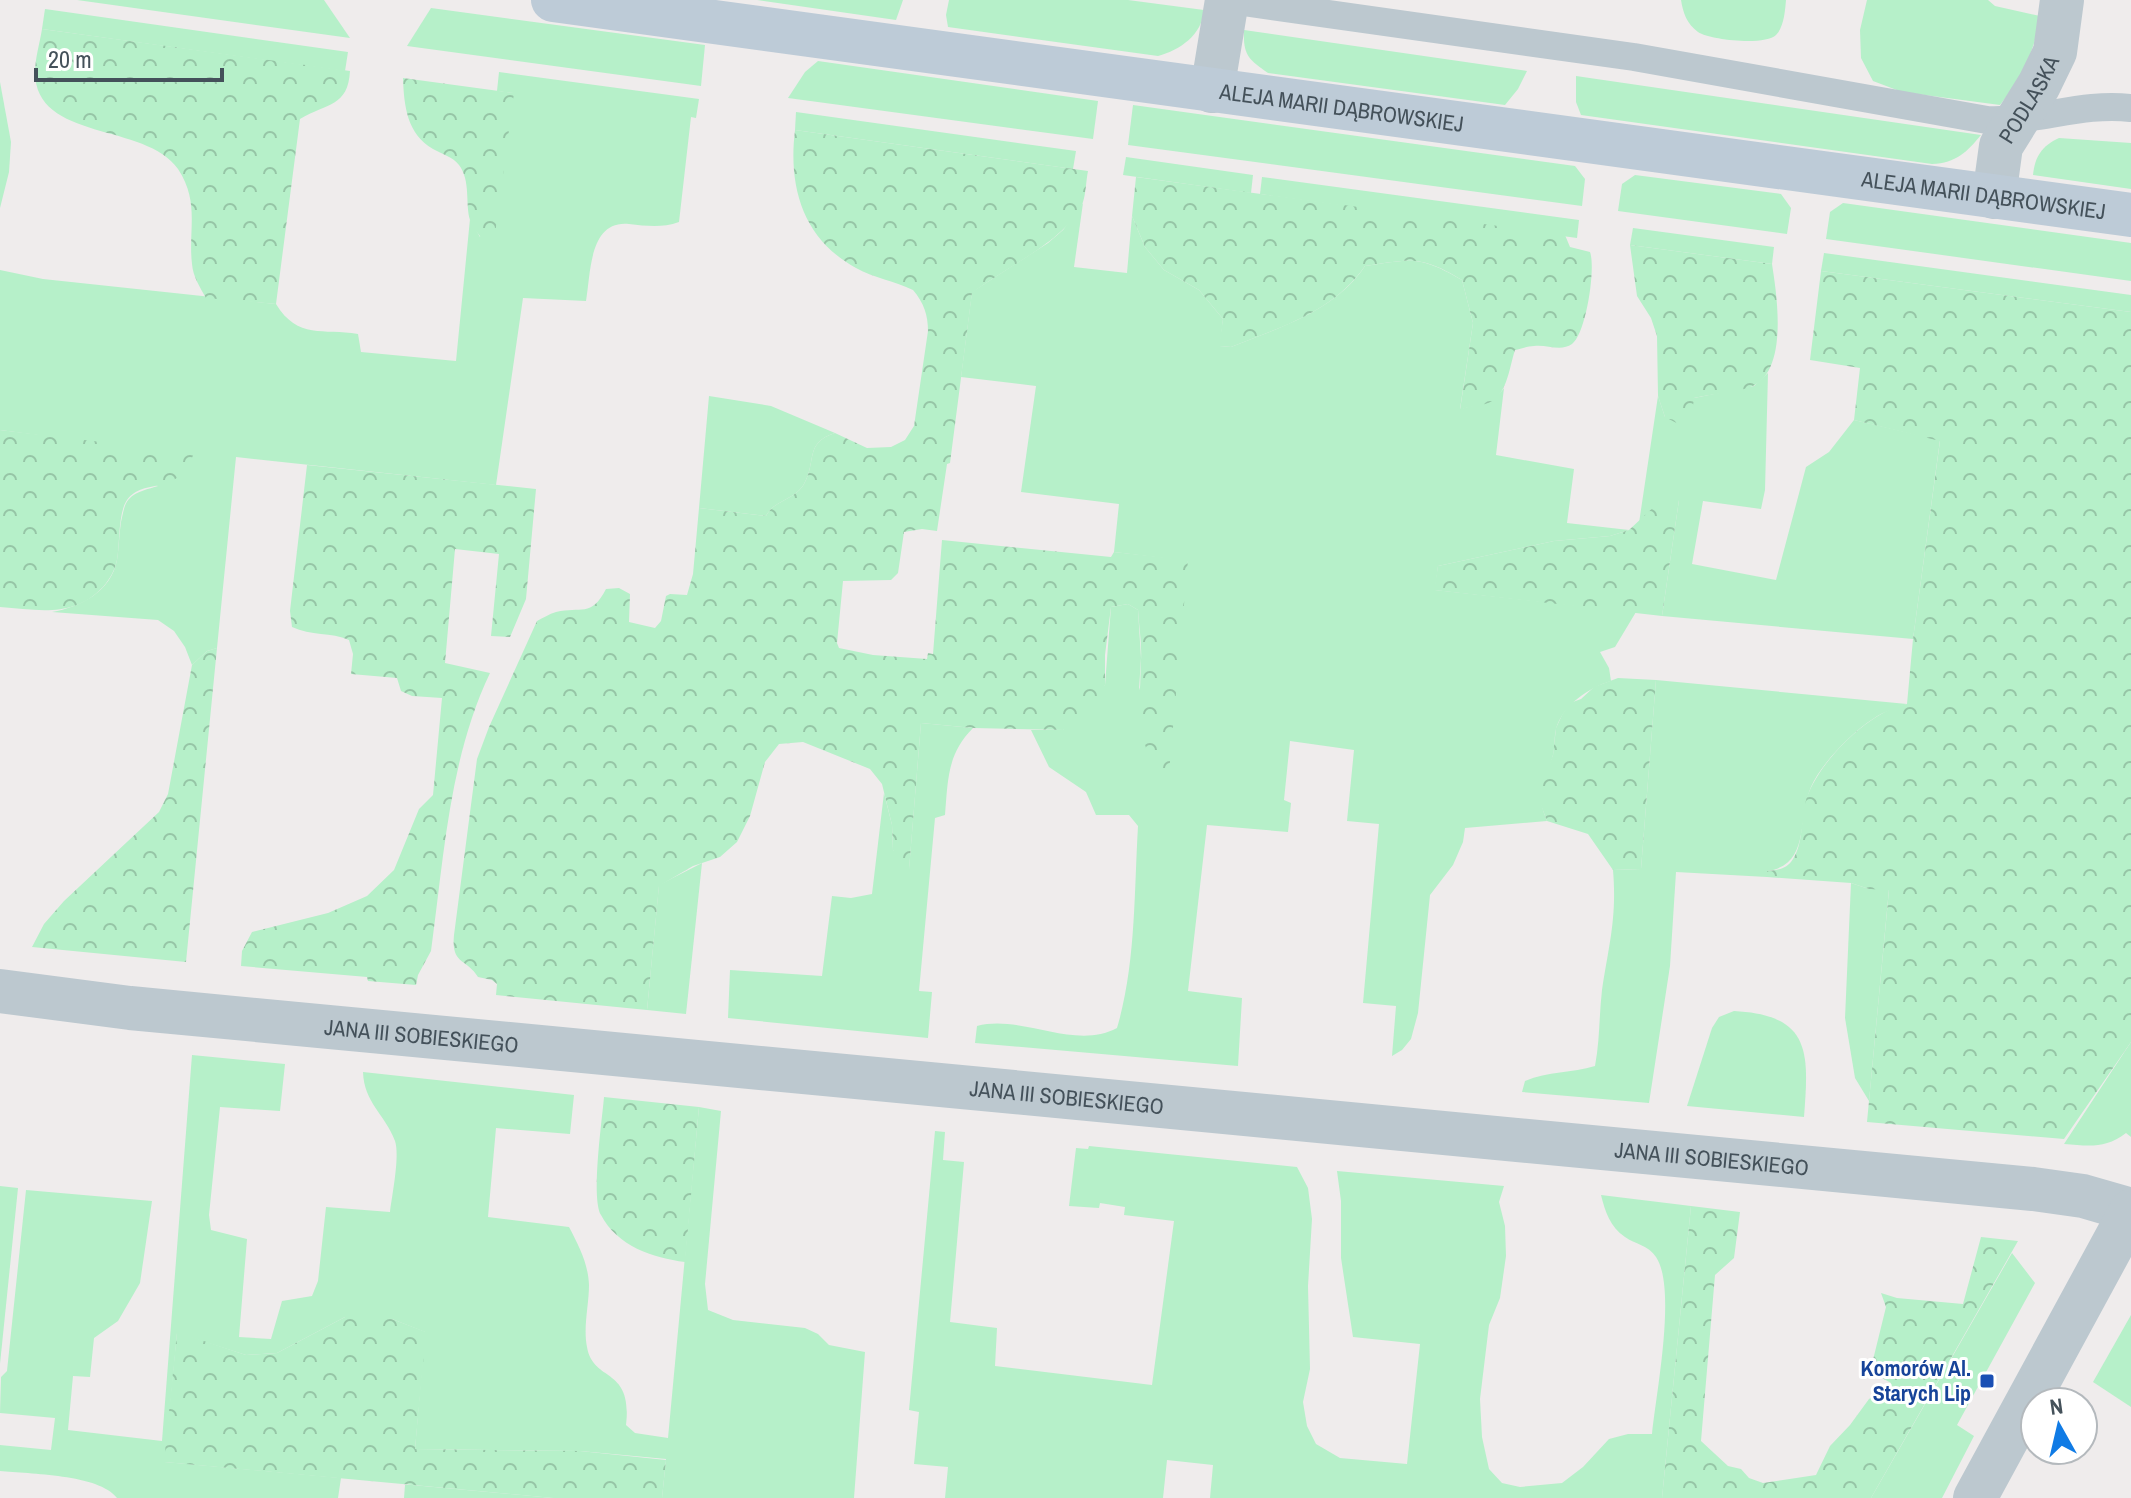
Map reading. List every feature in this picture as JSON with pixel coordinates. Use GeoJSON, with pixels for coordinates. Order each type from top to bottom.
{"type":"FeatureCollection","features":[{"type":"Feature","properties":{"kind":"street","name":"ALEJA MARII DĄBROWSKIEJ"},"geometry":{"type":"LineString","coordinates":[[553,0],[2131,215]]}},
{"type":"Feature","properties":{"kind":"street"},"geometry":{"type":"LineString","coordinates":[[1212,91],[1228,0]]}},
{"type":"Feature","properties":{"kind":"street","name":"PODLASKA"},"geometry":{"type":"LineString","coordinates":[[1994,197],[2001,146],[2052,61],[2062,0]]}},
{"type":"Feature","properties":{"kind":"street","name":"JANA III SOBIESKIEGO"},"geometry":{"type":"LineString","coordinates":[[0,991],[146,1009],[2033,1189],[2083,1196],[2131,1210]]}},
{"type":"Feature","properties":{"kind":"street"},"geometry":{"type":"LineString","coordinates":[[1975,1498],[2131,1210]]}},
{"type":"Feature","properties":{"kind":"lane"},"geometry":{"type":"LineString","coordinates":[[1228,0],[1634,57],[1987,120],[2016,121],[2094,107],[2131,108]]}},
{"type":"Feature","properties":{"kind":"green space"},"geometry":{"type":"Polygon","coordinates":[[[77,0],[324,0],[350,38],[77,0]]]}},
{"type":"Feature","properties":{"kind":"green space"},"geometry":{"type":"Polygon","coordinates":[[[757,0],[903,0],[896,20],[757,0]]]}},
{"type":"Feature","properties":{"kind":"green space"},"geometry":{"type":"Polygon","coordinates":[[[949,0],[1128,0],[1204,10],[1199,27],[1188,40],[1158,56],[948,27],[946,15],[949,0]]]}},
{"type":"Feature","properties":{"kind":"green space"},"geometry":{"type":"Polygon","coordinates":[[[1681,0],[1786,0],[1785,14],[1776,35],[1761,40],[1737,41],[1698,32],[1686,18],[1681,0]]]}},
{"type":"Feature","properties":{"kind":"green space"},"geometry":{"type":"Polygon","coordinates":[[[1867,0],[1988,0],[1995,6],[2040,16],[2026,64],[2000,105],[1902,92],[1873,81],[1861,58],[1860,30],[1867,0]]]}},
{"type":"Feature","properties":{"kind":"green space"},"geometry":{"type":"Polygon","coordinates":[[[431,8],[705,45],[701,86],[407,46],[431,8]]]}},
{"type":"Feature","properties":{"kind":"green space"},"geometry":{"type":"Polygon","coordinates":[[[45,9],[348,52],[345,71],[42,29],[45,9]]]}},
{"type":"Feature","properties":{"kind":"green space"},"geometry":{"type":"Polygon","coordinates":[[[42,29],[350,71],[340,98],[300,119],[276,304],[206,298],[193,269],[191,205],[185,181],[178,169],[163,154],[142,144],[72,121],[53,110],[40,94],[35,72],[42,29]]]}},
{"type":"Feature","properties":{"kind":"green space"},"geometry":{"type":"Polygon","coordinates":[[[1244,30],[1527,71],[1505,105],[1268,73],[1248,56],[1244,30]]]}},
{"type":"Feature","properties":{"kind":"green space"},"geometry":{"type":"Polygon","coordinates":[[[818,61],[1098,101],[1093,139],[788,98],[805,72],[818,61]]]}},
{"type":"Feature","properties":{"kind":"green space"},"geometry":{"type":"Polygon","coordinates":[[[499,72],[699,99],[696,118],[691,117],[679,222],[660,226],[616,225],[606,230],[594,250],[586,301],[523,298],[496,485],[236,457],[217,648],[207,651],[192,665],[174,631],[158,620],[52,612],[83,602],[108,581],[117,560],[126,504],[135,494],[158,486],[38,435],[0,430],[0,270],[43,279],[276,304],[284,315],[302,328],[358,334],[361,352],[456,361],[470,219],[480,237],[513,93],[497,91],[499,72]]]}},
{"type":"Feature","properties":{"kind":"green space"},"geometry":{"type":"Polygon","coordinates":[[[1576,76],[1981,135],[1960,156],[1932,164],[1581,115],[1576,102],[1576,76]]]}},
{"type":"Feature","properties":{"kind":"green space"},"geometry":{"type":"Polygon","coordinates":[[[403,78],[514,93],[493,249],[470,220],[463,171],[451,158],[424,143],[412,127],[404,99],[403,78]]]}},
{"type":"Feature","properties":{"kind":"green space"},"geometry":{"type":"Polygon","coordinates":[[[0,82],[11,142],[9,172],[0,208],[0,82]]]}},
{"type":"Feature","properties":{"kind":"green space"},"geometry":{"type":"Polygon","coordinates":[[[1133,105],[1575,166],[1585,179],[1582,206],[1128,145],[1133,105]]]}},
{"type":"Feature","properties":{"kind":"green space"},"geometry":{"type":"Polygon","coordinates":[[[796,112],[1076,151],[1073,169],[795,130],[796,112]]]}},
{"type":"Feature","properties":{"kind":"green space"},"geometry":{"type":"Polygon","coordinates":[[[795,130],[1088,171],[1083,202],[1064,228],[1050,241],[972,293],[950,463],[947,464],[937,531],[922,529],[904,532],[898,573],[891,580],[843,581],[837,643],[839,648],[873,655],[927,659],[928,653],[933,654],[942,540],[1111,557],[1114,552],[1188,560],[1168,783],[1149,757],[1141,726],[1138,610],[1128,604],[1111,607],[1105,685],[1098,704],[1086,721],[1063,730],[973,728],[921,723],[909,870],[898,863],[882,784],[870,769],[803,742],[779,744],[765,762],[750,816],[737,842],[720,857],[693,866],[659,886],[647,1010],[496,995],[497,984],[478,977],[457,956],[454,935],[477,759],[537,621],[556,612],[590,607],[606,589],[619,588],[630,594],[629,622],[655,628],[661,621],[666,596],[687,595],[693,574],[699,508],[766,516],[804,484],[815,447],[825,437],[835,433],[867,448],[891,447],[905,440],[914,426],[928,331],[925,309],[913,290],[856,268],[838,256],[812,227],[797,191],[793,151],[795,130]]]}},
{"type":"Feature","properties":{"kind":"green space"},"geometry":{"type":"Polygon","coordinates":[[[2059,138],[2131,143],[2131,189],[2033,175],[2040,152],[2059,138]]]}},
{"type":"Feature","properties":{"kind":"green space"},"geometry":{"type":"Polygon","coordinates":[[[1126,157],[1253,175],[1251,193],[1123,175],[1126,157]]]}},
{"type":"Feature","properties":{"kind":"green space"},"geometry":{"type":"Polygon","coordinates":[[[1635,175],[1781,194],[1791,208],[1787,234],[1618,211],[1622,184],[1635,175]]]}},
{"type":"Feature","properties":{"kind":"green space"},"geometry":{"type":"Polygon","coordinates":[[[1136,177],[1565,235],[1570,247],[1590,252],[1592,260],[1582,328],[1568,346],[1532,346],[1515,350],[1506,382],[1498,396],[1485,404],[1460,410],[1473,323],[1462,280],[1425,263],[1405,261],[1365,266],[1352,282],[1322,307],[1231,347],[1219,346],[1223,319],[1199,290],[1164,270],[1145,247],[1132,216],[1136,177]]]}},
{"type":"Feature","properties":{"kind":"green space"},"geometry":{"type":"Polygon","coordinates":[[[1262,177],[1579,220],[1577,238],[1260,194],[1262,177]]]}},
{"type":"Feature","properties":{"kind":"green space"},"geometry":{"type":"Polygon","coordinates":[[[1083,203],[1074,267],[1127,273],[1132,216],[1145,247],[1164,270],[1199,290],[1223,319],[1220,346],[1231,347],[1322,307],[1352,282],[1365,266],[1415,261],[1435,266],[1462,280],[1473,323],[1460,409],[1490,401],[1504,388],[1496,455],[1574,469],[1567,523],[1629,530],[1610,536],[1554,541],[1438,566],[1435,590],[1636,612],[1615,647],[1600,652],[1609,668],[1611,681],[1594,688],[1570,705],[1559,720],[1553,755],[1541,793],[1547,821],[1465,828],[1463,842],[1453,865],[1430,895],[1418,1013],[1411,1039],[1392,1056],[1396,1006],[1363,1003],[1379,824],[1347,821],[1354,750],[1290,741],[1284,800],[1291,803],[1288,832],[1207,825],[1188,991],[1242,998],[1238,1066],[975,1043],[977,1026],[994,1024],[1012,1024],[1083,1036],[1117,1028],[1131,954],[1138,826],[1129,815],[1096,815],[1086,792],[1049,767],[1031,730],[1063,730],[1105,685],[1111,607],[1128,604],[1138,610],[1139,690],[1188,561],[1114,552],[1119,504],[1021,492],[1036,386],[961,377],[972,292],[1048,243],[1063,230],[1083,203]]]}},
{"type":"Feature","properties":{"kind":"green space"},"geometry":{"type":"Polygon","coordinates":[[[1843,203],[2131,243],[2131,281],[1826,239],[1830,212],[1843,203]]]}},
{"type":"Feature","properties":{"kind":"green space"},"geometry":{"type":"Polygon","coordinates":[[[1633,228],[1774,247],[1772,264],[1630,245],[1633,228]]]}},
{"type":"Feature","properties":{"kind":"green space"},"geometry":{"type":"Polygon","coordinates":[[[1630,245],[1772,264],[1778,332],[1771,366],[1762,379],[1750,387],[1694,398],[1690,430],[1665,417],[1658,396],[1657,336],[1651,318],[1637,296],[1630,245]]]}},
{"type":"Feature","properties":{"kind":"green space"},"geometry":{"type":"Polygon","coordinates":[[[1824,253],[2131,295],[2131,312],[1821,271],[1824,253]]]}},
{"type":"Feature","properties":{"kind":"green space"},"geometry":{"type":"Polygon","coordinates":[[[1821,271],[2131,312],[2131,1042],[2064,1139],[1867,1122],[1889,890],[1869,889],[1851,883],[1767,877],[1767,871],[1785,867],[1796,853],[1810,789],[1831,758],[1876,717],[1907,704],[1940,441],[1854,420],[1860,368],[1810,360],[1821,271]]]}},
{"type":"Feature","properties":{"kind":"green space"},"geometry":{"type":"Polygon","coordinates":[[[1768,373],[1765,490],[1761,509],[1703,501],[1692,564],[1776,580],[1806,467],[1829,452],[1854,420],[1940,440],[1913,639],[1662,616],[1679,500],[1639,523],[1658,396],[1665,417],[1694,398],[1754,386],[1768,373]]]}},
{"type":"Feature","properties":{"kind":"green space"},"geometry":{"type":"Polygon","coordinates":[[[709,396],[771,406],[835,433],[825,437],[815,447],[808,476],[800,489],[766,516],[699,508],[709,396]]]}},
{"type":"Feature","properties":{"kind":"green space"},"geometry":{"type":"Polygon","coordinates":[[[0,430],[194,453],[179,476],[170,482],[134,493],[127,500],[122,513],[115,567],[106,584],[92,597],[80,604],[55,610],[0,607],[0,430]]]}},
{"type":"Feature","properties":{"kind":"green space"},"geometry":{"type":"Polygon","coordinates":[[[307,465],[536,489],[526,599],[510,637],[491,636],[499,554],[455,549],[445,663],[490,673],[465,740],[450,809],[431,951],[416,985],[368,981],[367,977],[241,966],[242,951],[252,932],[328,913],[367,896],[394,870],[419,809],[433,795],[442,698],[412,696],[401,691],[397,678],[351,674],[353,654],[349,640],[292,627],[290,611],[307,465]]]}},
{"type":"Feature","properties":{"kind":"green space"},"geometry":{"type":"Polygon","coordinates":[[[1679,500],[1662,616],[1434,590],[1438,566],[1554,541],[1610,536],[1629,530],[1658,503],[1679,500]]]}},
{"type":"Feature","properties":{"kind":"green space"},"geometry":{"type":"Polygon","coordinates":[[[217,648],[186,962],[32,947],[44,924],[64,901],[159,812],[168,794],[192,665],[207,651],[217,648]]]}},
{"type":"Feature","properties":{"kind":"green space"},"geometry":{"type":"Polygon","coordinates":[[[1618,678],[1656,680],[1641,869],[1613,870],[1588,834],[1547,821],[1539,800],[1562,715],[1570,703],[1581,699],[1594,687],[1618,678]]]}},
{"type":"Feature","properties":{"kind":"green space"},"geometry":{"type":"Polygon","coordinates":[[[1656,680],[1907,704],[1881,714],[1865,725],[1822,768],[1807,799],[1797,850],[1781,867],[1767,871],[1767,877],[1676,872],[1670,966],[1649,1103],[1522,1092],[1525,1081],[1595,1066],[1613,917],[1613,870],[1641,869],[1656,680]]]}},
{"type":"Feature","properties":{"kind":"green space"},"geometry":{"type":"Polygon","coordinates":[[[921,723],[973,728],[954,758],[948,779],[945,815],[935,818],[919,991],[932,992],[928,1038],[728,1018],[730,970],[822,976],[832,896],[851,898],[872,894],[884,793],[892,825],[893,850],[909,869],[921,723]]]}},
{"type":"Feature","properties":{"kind":"green space"},"geometry":{"type":"Polygon","coordinates":[[[702,863],[686,1014],[647,1010],[659,885],[702,863]]]}},
{"type":"Feature","properties":{"kind":"green space"},"geometry":{"type":"Polygon","coordinates":[[[1851,883],[1869,889],[1889,889],[1869,1101],[1855,1078],[1845,1018],[1851,883]]]}},
{"type":"Feature","properties":{"kind":"green space"},"geometry":{"type":"Polygon","coordinates":[[[1734,1011],[1778,1020],[1791,1029],[1800,1041],[1806,1074],[1804,1117],[1687,1106],[1712,1028],[1719,1017],[1734,1011]]]}},
{"type":"Feature","properties":{"kind":"green space"},"geometry":{"type":"Polygon","coordinates":[[[2131,1042],[2131,1137],[2126,1133],[2111,1142],[2096,1145],[2064,1144],[2131,1042]]]}},
{"type":"Feature","properties":{"kind":"green space"},"geometry":{"type":"Polygon","coordinates":[[[192,1055],[285,1064],[280,1111],[220,1107],[209,1215],[211,1230],[247,1239],[239,1337],[271,1339],[282,1301],[312,1296],[318,1281],[326,1207],[390,1212],[396,1166],[395,1141],[367,1092],[363,1072],[574,1095],[570,1134],[496,1128],[488,1217],[569,1227],[587,1269],[586,1332],[591,1358],[624,1393],[626,1425],[635,1433],[668,1438],[699,1107],[721,1111],[705,1284],[708,1310],[733,1320],[805,1328],[818,1334],[829,1345],[865,1352],[854,1498],[662,1498],[666,1459],[580,1451],[415,1449],[425,1332],[392,1319],[345,1317],[277,1353],[246,1355],[177,1333],[165,1462],[341,1478],[338,1498],[117,1498],[108,1490],[80,1480],[0,1471],[0,1445],[51,1450],[55,1418],[0,1413],[1,1377],[7,1371],[26,1190],[152,1201],[140,1283],[118,1321],[94,1338],[90,1377],[73,1376],[68,1430],[162,1441],[192,1055]]]}},
{"type":"Feature","properties":{"kind":"green space"},"geometry":{"type":"Polygon","coordinates":[[[604,1097],[699,1107],[685,1262],[637,1249],[616,1235],[601,1215],[597,1176],[604,1097]]]}},
{"type":"Feature","properties":{"kind":"green space"},"geometry":{"type":"Polygon","coordinates":[[[935,1131],[945,1132],[943,1160],[964,1162],[950,1322],[997,1328],[995,1366],[1152,1385],[1174,1221],[1124,1215],[1125,1207],[1100,1203],[1099,1208],[1069,1206],[1076,1148],[1088,1149],[1089,1146],[1297,1167],[1308,1188],[1312,1219],[1308,1286],[1310,1369],[1303,1402],[1307,1426],[1316,1444],[1340,1458],[1407,1464],[1420,1344],[1353,1337],[1341,1258],[1341,1201],[1337,1171],[1504,1186],[1499,1202],[1505,1226],[1506,1256],[1500,1298],[1489,1325],[1480,1399],[1482,1437],[1489,1469],[1502,1483],[1520,1487],[1562,1483],[1583,1467],[1609,1439],[1628,1434],[1652,1434],[1665,1316],[1662,1272],[1653,1253],[1615,1228],[1606,1213],[1601,1195],[1691,1206],[1662,1498],[1210,1498],[1213,1465],[1167,1460],[1163,1498],[945,1498],[948,1467],[914,1464],[919,1412],[909,1410],[935,1131]]]}},
{"type":"Feature","properties":{"kind":"green space"},"geometry":{"type":"Polygon","coordinates":[[[0,1186],[18,1188],[0,1364],[0,1186]]]}},
{"type":"Feature","properties":{"kind":"green space"},"geometry":{"type":"Polygon","coordinates":[[[1691,1206],[1740,1212],[1734,1258],[1715,1275],[1701,1441],[1728,1466],[1741,1469],[1749,1478],[1763,1483],[1816,1475],[1830,1446],[1869,1399],[1876,1394],[1889,1394],[1891,1383],[1871,1368],[1886,1307],[1881,1293],[1897,1298],[1963,1304],[1981,1237],[2018,1241],[1871,1498],[1662,1498],[1691,1206]]]}},
{"type":"Feature","properties":{"kind":"green space"},"geometry":{"type":"Polygon","coordinates":[[[2012,1253],[2035,1283],[1957,1425],[1974,1436],[1942,1498],[1871,1498],[2012,1253]]]}},
{"type":"Feature","properties":{"kind":"green space"},"geometry":{"type":"Polygon","coordinates":[[[368,1314],[426,1332],[415,1449],[580,1451],[666,1460],[662,1498],[553,1498],[164,1462],[177,1332],[246,1355],[277,1353],[345,1317],[368,1314]]]}},
{"type":"Feature","properties":{"kind":"green space"},"geometry":{"type":"Polygon","coordinates":[[[2131,1315],[2131,1407],[2093,1382],[2131,1315]]]}},
{"type":"Feature","properties":{"kind":"green space"},"geometry":{"type":"Polygon","coordinates":[[[405,1485],[412,1485],[553,1498],[404,1498],[405,1485]]]}},
{"type":"Feature","properties":{"kind":"place","name":"Komorów Al. Starych Lip"},"geometry":{"type":"Point","coordinates":[1987,1381]}}]}
